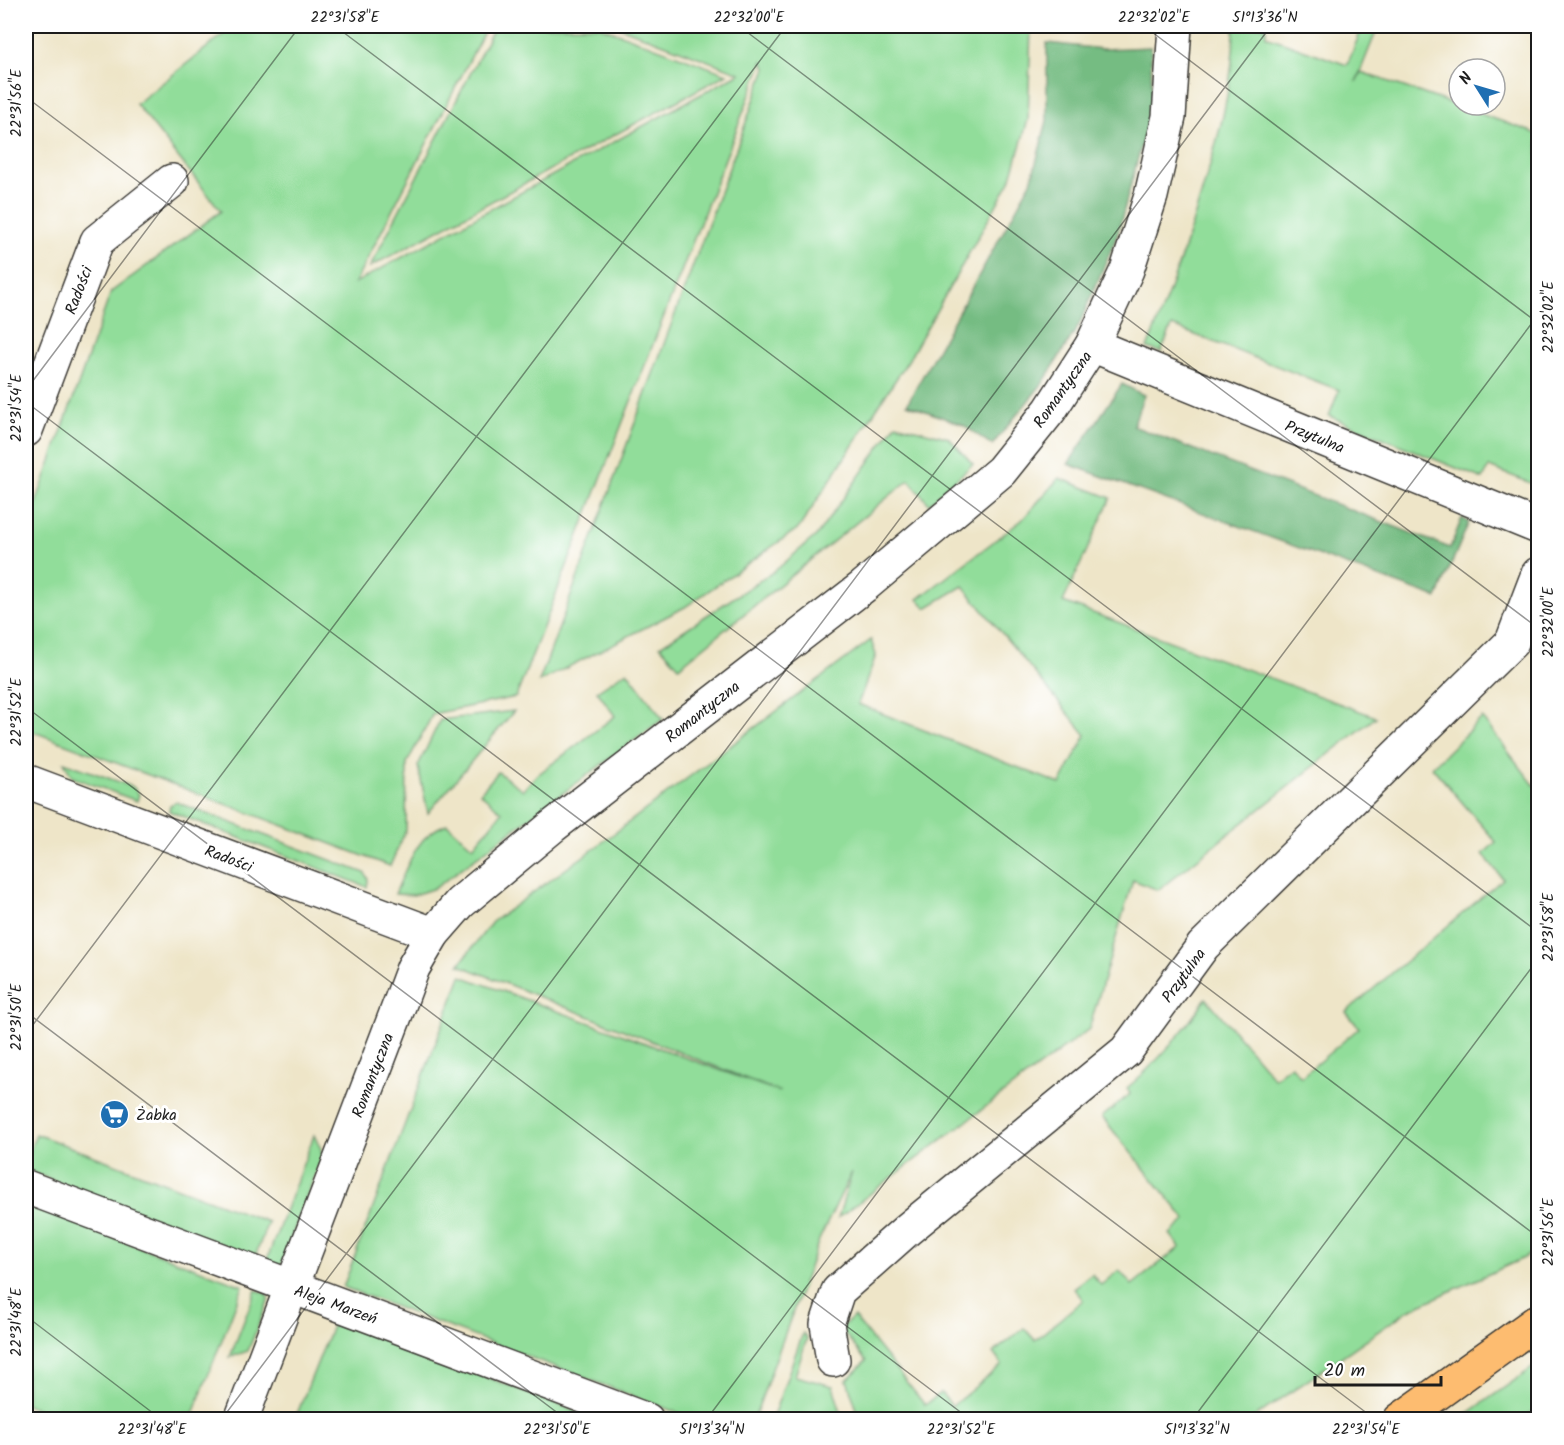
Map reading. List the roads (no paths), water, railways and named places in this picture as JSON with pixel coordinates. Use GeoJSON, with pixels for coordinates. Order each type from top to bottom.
{"type":"FeatureCollection","features":[{"type":"Feature","properties":{"kind":"main road"},"geometry":{"type":"LineString","coordinates":[[1400,1419],[1539,1321]]}},
{"type":"Feature","properties":{"kind":"street","name":"Romantyczna"},"geometry":{"type":"LineString","coordinates":[[241,1419],[400,1003],[414,968],[433,934],[460,903],[529,846],[864,586],[1001,471],[1050,410],[1092,345],[1127,270],[1150,196],[1169,117],[1174,26]]}},
{"type":"Feature","properties":{"kind":"street","name":"Radości"},"geometry":{"type":"LineString","coordinates":[[26,430],[97,241],[172,181]]}},
{"type":"Feature","properties":{"kind":"street","name":"Przytulna"},"geometry":{"type":"LineString","coordinates":[[1092,345],[1539,527]]}},
{"type":"Feature","properties":{"kind":"street","name":"Przytulna"},"geometry":{"type":"LineString","coordinates":[[833,1359],[827,1324],[838,1291],[908,1229],[1126,1051],[1203,946],[1512,642],[1539,574]]}},
{"type":"Feature","properties":{"kind":"street","name":"Radości"},"geometry":{"type":"LineString","coordinates":[[26,781],[433,934]]}},
{"type":"Feature","properties":{"kind":"street","name":"Aleja Marzeń"},"geometry":{"type":"LineString","coordinates":[[26,1187],[647,1419]]}},
{"type":"Feature","properties":{"kind":"place","name":"Żabka"},"geometry":{"type":"Point","coordinates":[115,1114]}}]}
